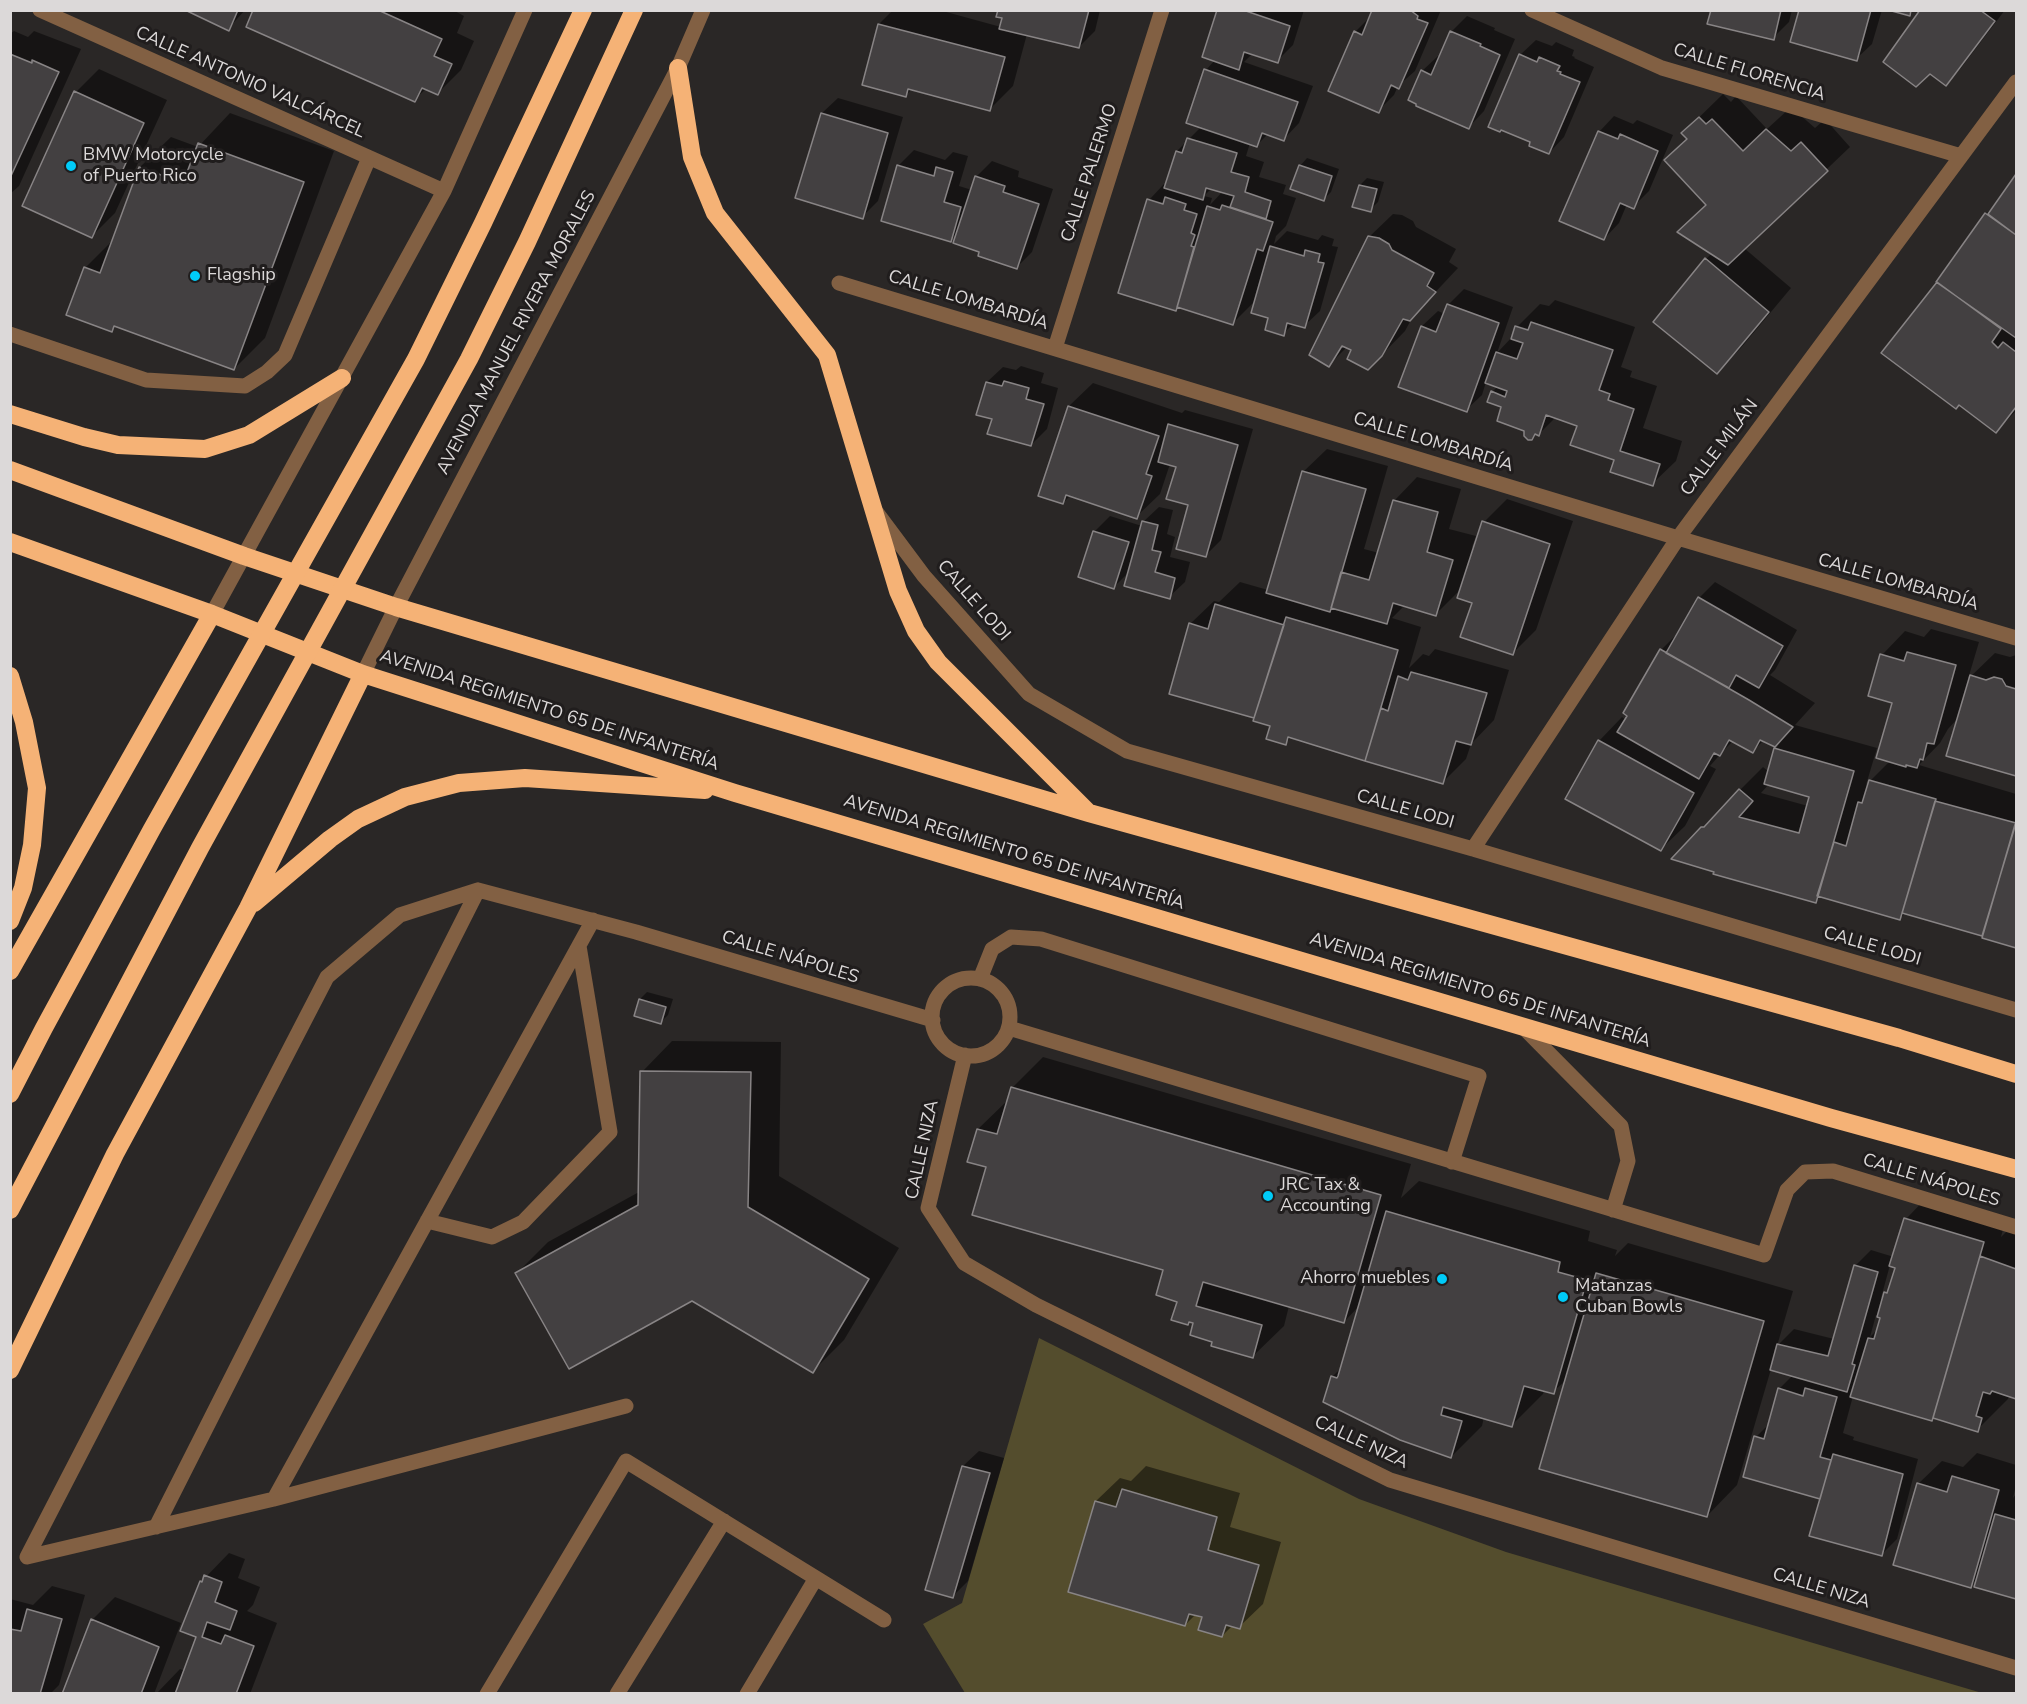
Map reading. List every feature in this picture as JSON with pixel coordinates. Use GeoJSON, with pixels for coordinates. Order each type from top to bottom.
{"type":"FeatureCollection","features":[{"type":"Feature","properties":{"kind":"highway"},"geometry":{"type":"LineString","coordinates":[[10,1094],[152,830],[416,359],[583,10]]}},
{"type":"Feature","properties":{"kind":"highway"},"geometry":{"type":"LineString","coordinates":[[10,1210],[200,848],[469,359],[527,242],[634,10]]}},
{"type":"Feature","properties":{"kind":"highway"},"geometry":{"type":"LineString","coordinates":[[678,68],[692,157],[715,213],[827,355],[898,591],[916,631],[938,662],[1089,813]]}},
{"type":"Feature","properties":{"kind":"highway"},"geometry":{"type":"LineString","coordinates":[[10,414],[118,445],[205,449],[249,435],[342,378]]}},
{"type":"Feature","properties":{"kind":"highway"},"geometry":{"type":"LineString","coordinates":[[10,470],[244,556],[396,607],[1089,813],[1899,1038],[2016,1074]]}},
{"type":"Feature","properties":{"kind":"highway","name":"AVENIDA REGIMIENTO 65 DE INFANTERÍA"},"geometry":{"type":"LineString","coordinates":[[10,542],[212,614],[363,674],[735,792],[1831,1118],[2016,1168]]}},
{"type":"Feature","properties":{"kind":"highway"},"geometry":{"type":"LineString","coordinates":[[10,971],[212,614]]}},
{"type":"Feature","properties":{"kind":"highway"},"geometry":{"type":"LineString","coordinates":[[10,1370],[115,1154],[248,908],[363,674]]}},
{"type":"Feature","properties":{"kind":"highway"},"geometry":{"type":"LineString","coordinates":[[10,675],[24,722],[37,788],[30,855],[23,888],[10,921]]}},
{"type":"Feature","properties":{"kind":"highway"},"geometry":{"type":"LineString","coordinates":[[248,908],[330,839],[358,819],[405,797],[459,783],[525,778],[735,792]]}},
{"type":"Feature","properties":{"kind":"street","name":"CALLE ANTONIO VALCÁRCEL"},"geometry":{"type":"LineString","coordinates":[[40,10],[444,191]]}},
{"type":"Feature","properties":{"kind":"street"},"geometry":{"type":"LineString","coordinates":[[212,614],[444,191],[525,10]]}},
{"type":"Feature","properties":{"kind":"street","name":"AVENIDA MANUEL RIVERA MORALES"},"geometry":{"type":"LineString","coordinates":[[363,674],[678,68],[703,10]]}},
{"type":"Feature","properties":{"kind":"street","name":"CALLE PALERMO"},"geometry":{"type":"LineString","coordinates":[[1055,348],[1162,10]]}},
{"type":"Feature","properties":{"kind":"street","name":"CALLE FLORENCIA"},"geometry":{"type":"LineString","coordinates":[[1532,10],[1662,68],[1961,156]]}},
{"type":"Feature","properties":{"kind":"street","name":"CALLE MILÁN"},"geometry":{"type":"LineString","coordinates":[[1473,849],[1678,538],[2016,82]]}},
{"type":"Feature","properties":{"kind":"street"},"geometry":{"type":"LineString","coordinates":[[10,334],[146,380],[245,386],[267,372],[285,355],[369,158]]}},
{"type":"Feature","properties":{"kind":"street","name":"CALLE LOMBARDÍA"},"geometry":{"type":"LineString","coordinates":[[840,283],[1678,538],[2016,638]]}},
{"type":"Feature","properties":{"kind":"street","name":"CALLE LODI"},"geometry":{"type":"LineString","coordinates":[[872,505],[924,576],[1029,694],[1127,751],[1473,849],[2016,1010]]}},
{"type":"Feature","properties":{"kind":"street"},"geometry":{"type":"LineString","coordinates":[[478,890],[400,915],[327,977],[27,1557],[274,1499],[626,1406]]}},
{"type":"Feature","properties":{"kind":"street"},"geometry":{"type":"LineString","coordinates":[[156,1527],[478,890]]}},
{"type":"Feature","properties":{"kind":"street","name":"CALLE NÁPOLES"},"geometry":{"type":"LineString","coordinates":[[478,890],[636,932],[933,1020]]}},
{"type":"Feature","properties":{"kind":"street"},"geometry":{"type":"LineString","coordinates":[[274,1499],[593,920]]}},
{"type":"Feature","properties":{"kind":"street"},"geometry":{"type":"LineString","coordinates":[[980,979],[992,949],[1011,937],[1041,939],[1479,1076],[1452,1162]]}},
{"type":"Feature","properties":{"kind":"street"},"geometry":{"type":"LineString","coordinates":[[427,1221],[492,1237],[523,1222],[610,1132],[579,946]]}},
{"type":"Feature","properties":{"kind":"street"},"geometry":{"type":"LineString","coordinates":[[980,979],[991,984],[1005,998],[1010,1016],[1009,1028],[1004,1040],[994,1049],[983,1055],[965,1055],[946,1047],[938,1036],[932,1012],[936,1000],[944,989],[954,982],[980,979]]}},
{"type":"Feature","properties":{"kind":"street"},"geometry":{"type":"LineString","coordinates":[[1009,1028],[1612,1210],[1628,1161],[1621,1126],[1522,1026]]}},
{"type":"Feature","properties":{"kind":"street","name":"CALLE NIZA"},"geometry":{"type":"LineString","coordinates":[[965,1055],[928,1208],[964,1263],[974,1269],[1036,1305],[1390,1480],[2016,1668]]}},
{"type":"Feature","properties":{"kind":"street","name":"CALLE NÁPOLES"},"geometry":{"type":"LineString","coordinates":[[1612,1210],[1764,1255],[1787,1190],[1805,1172],[1833,1172],[2016,1227]]}},
{"type":"Feature","properties":{"kind":"street"},"geometry":{"type":"LineString","coordinates":[[487,1694],[626,1461],[884,1620]]}},
{"type":"Feature","properties":{"kind":"street"},"geometry":{"type":"LineString","coordinates":[[617,1694],[723,1521]]}},
{"type":"Feature","properties":{"kind":"street"},"geometry":{"type":"LineString","coordinates":[[747,1694],[816,1578]]}},
{"type":"Feature","properties":{"kind":"shaded area"},"geometry":{"type":"Polygon","coordinates":[[[1039,1338],[1359,1499],[1506,1552],[1982,1693],[965,1693],[923,1624],[962,1603],[1039,1338]]]}},
{"type":"Feature","properties":{"kind":"building"},"geometry":{"type":"Polygon","coordinates":[[[185,10],[238,10],[229,31],[185,10]]]}},
{"type":"Feature","properties":{"kind":"building"},"geometry":{"type":"Polygon","coordinates":[[[253,10],[378,10],[442,39],[434,56],[452,64],[438,95],[422,88],[415,102],[246,27],[253,10]]]}},
{"type":"Feature","properties":{"kind":"building"},"geometry":{"type":"Polygon","coordinates":[[[998,10],[1089,10],[1079,48],[999,29],[1002,18],[996,17],[998,10]]]}},
{"type":"Feature","properties":{"kind":"building"},"geometry":{"type":"Polygon","coordinates":[[[1217,10],[1243,10],[1290,26],[1278,63],[1244,52],[1239,70],[1202,57],[1217,10]]]}},
{"type":"Feature","properties":{"kind":"building"},"geometry":{"type":"Polygon","coordinates":[[[1372,10],[1410,10],[1418,16],[1417,19],[1428,23],[1399,89],[1391,85],[1379,113],[1328,91],[1354,31],[1362,35],[1372,10]]]}},
{"type":"Feature","properties":{"kind":"building"},"geometry":{"type":"Polygon","coordinates":[[[1711,10],[1781,10],[1774,40],[1707,24],[1711,10]]]}},
{"type":"Feature","properties":{"kind":"building"},"geometry":{"type":"Polygon","coordinates":[[[1799,10],[1871,10],[1857,61],[1790,42],[1799,10]]]}},
{"type":"Feature","properties":{"kind":"building"},"geometry":{"type":"Polygon","coordinates":[[[1888,10],[1911,10],[1910,16],[1888,10]]]}},
{"type":"Feature","properties":{"kind":"building"},"geometry":{"type":"Polygon","coordinates":[[[1920,10],[1980,10],[1995,21],[1946,86],[1930,74],[1916,87],[1883,62],[1920,10]]]}},
{"type":"Feature","properties":{"kind":"building"},"geometry":{"type":"Polygon","coordinates":[[[878,24],[1005,57],[990,111],[908,89],[906,97],[862,85],[878,24]]]}},
{"type":"Feature","properties":{"kind":"building"},"geometry":{"type":"Polygon","coordinates":[[[1450,31],[1500,55],[1469,129],[1416,106],[1408,100],[1421,70],[1431,75],[1450,31]]]}},
{"type":"Feature","properties":{"kind":"building"},"geometry":{"type":"Polygon","coordinates":[[[10,54],[32,63],[32,60],[59,72],[10,178],[10,54]]]}},
{"type":"Feature","properties":{"kind":"building"},"geometry":{"type":"Polygon","coordinates":[[[1519,54],[1537,62],[1539,57],[1560,66],[1557,71],[1561,72],[1560,74],[1580,82],[1549,154],[1529,146],[1530,142],[1488,127],[1519,54]]]}},
{"type":"Feature","properties":{"kind":"building"},"geometry":{"type":"Polygon","coordinates":[[[1204,69],[1298,102],[1284,141],[1262,133],[1257,147],[1186,123],[1204,69]]]}},
{"type":"Feature","properties":{"kind":"building"},"geometry":{"type":"Polygon","coordinates":[[[74,91],[144,123],[92,238],[22,206],[74,91]]]}},
{"type":"Feature","properties":{"kind":"building"},"geometry":{"type":"Polygon","coordinates":[[[821,113],[888,133],[863,219],[795,198],[821,113]]]}},
{"type":"Feature","properties":{"kind":"building"},"geometry":{"type":"Polygon","coordinates":[[[1699,117],[1706,124],[1712,119],[1743,151],[1766,129],[1791,151],[1801,142],[1828,171],[1728,265],[1677,232],[1706,205],[1664,160],[1687,139],[1681,133],[1699,117]]]}},
{"type":"Feature","properties":{"kind":"building"},"geometry":{"type":"Polygon","coordinates":[[[1598,131],[1618,139],[1620,134],[1658,151],[1634,209],[1620,203],[1604,240],[1559,221],[1598,131]]]}},
{"type":"Feature","properties":{"kind":"building"},"geometry":{"type":"Polygon","coordinates":[[[1187,138],[1237,153],[1231,172],[1249,177],[1245,192],[1271,201],[1266,219],[1230,207],[1234,196],[1206,188],[1203,200],[1164,188],[1176,151],[1182,153],[1187,138]]]}},
{"type":"Feature","properties":{"kind":"building"},"geometry":{"type":"Polygon","coordinates":[[[198,143],[304,182],[234,370],[114,326],[112,332],[66,315],[84,267],[100,273],[139,167],[183,183],[198,143]]]}},
{"type":"Feature","properties":{"kind":"building"},"geometry":{"type":"Polygon","coordinates":[[[897,165],[934,176],[936,167],[953,172],[944,202],[961,207],[951,242],[881,221],[897,165]]]}},
{"type":"Feature","properties":{"kind":"building"},"geometry":{"type":"Polygon","coordinates":[[[1299,165],[1332,176],[1324,201],[1290,189],[1299,165]]]}},
{"type":"Feature","properties":{"kind":"building"},"geometry":{"type":"Polygon","coordinates":[[[2016,174],[2016,235],[1988,214],[2016,174]]]}},
{"type":"Feature","properties":{"kind":"building"},"geometry":{"type":"Polygon","coordinates":[[[975,176],[1005,186],[1003,192],[1039,204],[1017,269],[978,256],[979,252],[953,243],[975,176]]]}},
{"type":"Feature","properties":{"kind":"building"},"geometry":{"type":"Polygon","coordinates":[[[1359,185],[1377,189],[1371,212],[1352,207],[1359,185]]]}},
{"type":"Feature","properties":{"kind":"building"},"geometry":{"type":"Polygon","coordinates":[[[1165,197],[1186,204],[1184,210],[1197,214],[1191,233],[1195,235],[1191,246],[1194,247],[1176,311],[1118,293],[1147,199],[1163,204],[1165,197]]]}},
{"type":"Feature","properties":{"kind":"building"},"geometry":{"type":"Polygon","coordinates":[[[1222,205],[1273,222],[1263,251],[1257,249],[1233,325],[1177,307],[1207,206],[1220,210],[1222,205]]]}},
{"type":"Feature","properties":{"kind":"building"},"geometry":{"type":"Polygon","coordinates":[[[1985,213],[2016,235],[2016,338],[1936,282],[1985,213]]]}},
{"type":"Feature","properties":{"kind":"building"},"geometry":{"type":"Polygon","coordinates":[[[1368,236],[1379,238],[1389,244],[1392,250],[1434,273],[1427,286],[1436,292],[1410,321],[1403,319],[1382,356],[1368,370],[1347,359],[1351,350],[1342,346],[1329,367],[1309,355],[1368,236]]]}},
{"type":"Feature","properties":{"kind":"building"},"geometry":{"type":"Polygon","coordinates":[[[1270,246],[1304,256],[1305,250],[1320,254],[1318,262],[1324,263],[1305,328],[1287,323],[1284,336],[1265,330],[1268,318],[1251,313],[1270,246]]]}},
{"type":"Feature","properties":{"kind":"building"},"geometry":{"type":"Polygon","coordinates":[[[1705,258],[1769,312],[1717,374],[1653,322],[1705,258]]]}},
{"type":"Feature","properties":{"kind":"building"},"geometry":{"type":"Polygon","coordinates":[[[1937,282],[2001,329],[1992,342],[1998,348],[2003,342],[2016,352],[2016,407],[1996,433],[1959,405],[1956,409],[1881,353],[1937,282]]]}},
{"type":"Feature","properties":{"kind":"building"},"geometry":{"type":"Polygon","coordinates":[[[1447,304],[1499,323],[1467,412],[1398,387],[1421,326],[1436,332],[1447,304]]]}},
{"type":"Feature","properties":{"kind":"building"},"geometry":{"type":"Polygon","coordinates":[[[1531,322],[1613,350],[1599,390],[1610,394],[1608,400],[1634,409],[1620,451],[1660,464],[1653,486],[1610,472],[1614,460],[1570,445],[1577,426],[1546,415],[1539,436],[1535,434],[1532,440],[1528,440],[1524,436],[1524,431],[1497,421],[1501,407],[1487,402],[1491,391],[1505,397],[1507,391],[1485,383],[1496,352],[1517,359],[1523,343],[1511,339],[1515,326],[1528,330],[1531,322]]]}},
{"type":"Feature","properties":{"kind":"building"},"geometry":{"type":"Polygon","coordinates":[[[1004,381],[1029,388],[1026,399],[1044,404],[1031,446],[987,434],[992,419],[976,415],[986,382],[1002,386],[1004,381]]]}},
{"type":"Feature","properties":{"kind":"building"},"geometry":{"type":"Polygon","coordinates":[[[1068,406],[1159,436],[1146,474],[1152,476],[1137,519],[1066,495],[1063,504],[1038,496],[1068,406]]]}},
{"type":"Feature","properties":{"kind":"building"},"geometry":{"type":"Polygon","coordinates":[[[1168,424],[1238,445],[1206,557],[1176,549],[1188,505],[1166,499],[1176,467],[1158,462],[1168,424]]]}},
{"type":"Feature","properties":{"kind":"building"},"geometry":{"type":"Polygon","coordinates":[[[1302,471],[1366,489],[1330,612],[1266,593],[1302,471]]]}},
{"type":"Feature","properties":{"kind":"building"},"geometry":{"type":"Polygon","coordinates":[[[1393,500],[1438,512],[1427,552],[1453,560],[1436,616],[1393,603],[1387,624],[1331,608],[1341,572],[1369,580],[1393,500]]]}},
{"type":"Feature","properties":{"kind":"building"},"geometry":{"type":"Polygon","coordinates":[[[1142,521],[1158,525],[1152,550],[1161,552],[1155,572],[1175,578],[1170,599],[1124,586],[1142,521]]]}},
{"type":"Feature","properties":{"kind":"building"},"geometry":{"type":"Polygon","coordinates":[[[1482,521],[1550,544],[1513,655],[1460,637],[1472,603],[1457,598],[1482,521]]]}},
{"type":"Feature","properties":{"kind":"building"},"geometry":{"type":"Polygon","coordinates":[[[1093,531],[1129,542],[1114,589],[1078,577],[1093,531]]]}},
{"type":"Feature","properties":{"kind":"building"},"geometry":{"type":"Polygon","coordinates":[[[1698,597],[1783,646],[1759,688],[1736,675],[1729,688],[1666,653],[1698,597]]]}},
{"type":"Feature","properties":{"kind":"building"},"geometry":{"type":"Polygon","coordinates":[[[1215,604],[1284,625],[1254,718],[1169,694],[1189,623],[1208,629],[1215,604]]]}},
{"type":"Feature","properties":{"kind":"building"},"geometry":{"type":"Polygon","coordinates":[[[1286,617],[1398,650],[1365,761],[1288,737],[1286,745],[1266,739],[1270,726],[1253,721],[1286,617]]]}},
{"type":"Feature","properties":{"kind":"building"},"geometry":{"type":"Polygon","coordinates":[[[1660,649],[1793,727],[1775,747],[1760,740],[1753,753],[1729,740],[1720,756],[1714,753],[1699,779],[1617,732],[1627,716],[1623,713],[1660,649]]]}},
{"type":"Feature","properties":{"kind":"building"},"geometry":{"type":"Polygon","coordinates":[[[1907,652],[1956,665],[1934,744],[1927,743],[1923,760],[1920,759],[1917,768],[1876,758],[1892,703],[1868,696],[1880,654],[1904,661],[1907,652]]]}},
{"type":"Feature","properties":{"kind":"building"},"geometry":{"type":"Polygon","coordinates":[[[1411,672],[1487,693],[1471,745],[1456,741],[1443,784],[1365,761],[1381,708],[1388,711],[1398,676],[1408,680],[1411,672]]]}},
{"type":"Feature","properties":{"kind":"building"},"geometry":{"type":"Polygon","coordinates":[[[1970,675],[1986,680],[1994,677],[2002,679],[2006,686],[2016,689],[2016,776],[1946,756],[1970,675]]]}},
{"type":"Feature","properties":{"kind":"building"},"geometry":{"type":"Polygon","coordinates":[[[1598,740],[1694,793],[1661,851],[1565,799],[1598,740]]]}},
{"type":"Feature","properties":{"kind":"building"},"geometry":{"type":"Polygon","coordinates":[[[1774,748],[1854,771],[1816,903],[1713,874],[1714,872],[1671,859],[1739,789],[1753,801],[1739,817],[1799,833],[1809,797],[1764,784],[1774,748]]]}},
{"type":"Feature","properties":{"kind":"building"},"geometry":{"type":"Polygon","coordinates":[[[1869,780],[1936,799],[1900,920],[1817,896],[1834,842],[1846,846],[1858,802],[1862,803],[1869,780]]]}},
{"type":"Feature","properties":{"kind":"building"},"geometry":{"type":"Polygon","coordinates":[[[1935,801],[2016,823],[1982,936],[1902,913],[1935,801]]]}},
{"type":"Feature","properties":{"kind":"building"},"geometry":{"type":"Polygon","coordinates":[[[2016,821],[2016,948],[1982,938],[2016,821]]]}},
{"type":"Feature","properties":{"kind":"building"},"geometry":{"type":"Polygon","coordinates":[[[639,999],[666,1007],[661,1024],[634,1016],[639,999]]]}},
{"type":"Feature","properties":{"kind":"building"},"geometry":{"type":"Polygon","coordinates":[[[640,1071],[751,1072],[748,1207],[869,1279],[813,1373],[692,1301],[569,1369],[515,1273],[638,1205],[640,1071]]]}},
{"type":"Feature","properties":{"kind":"building"},"geometry":{"type":"Polygon","coordinates":[[[1011,1087],[1381,1195],[1344,1323],[1203,1282],[1196,1306],[1262,1325],[1253,1358],[1211,1346],[1212,1342],[1190,1335],[1193,1323],[1189,1322],[1188,1325],[1171,1320],[1177,1302],[1156,1295],[1163,1270],[972,1215],[986,1167],[967,1162],[977,1129],[997,1134],[1011,1087]]]}},
{"type":"Feature","properties":{"kind":"building"},"geometry":{"type":"Polygon","coordinates":[[[1386,1211],[1560,1262],[1558,1272],[1587,1280],[1554,1394],[1524,1386],[1512,1427],[1443,1407],[1441,1415],[1462,1421],[1451,1458],[1400,1440],[1323,1402],[1331,1376],[1337,1378],[1338,1376],[1386,1211]]]}},
{"type":"Feature","properties":{"kind":"building"},"geometry":{"type":"Polygon","coordinates":[[[1904,1218],[1984,1242],[1932,1421],[1850,1397],[1868,1338],[1874,1339],[1884,1292],[1887,1293],[1895,1268],[1889,1266],[1904,1218]]]}},
{"type":"Feature","properties":{"kind":"building"},"geometry":{"type":"Polygon","coordinates":[[[1980,1256],[2016,1269],[2016,1399],[1992,1391],[1990,1394],[1983,1392],[1976,1416],[1982,1418],[1978,1432],[1933,1418],[1980,1256]]]}},
{"type":"Feature","properties":{"kind":"building"},"geometry":{"type":"Polygon","coordinates":[[[1854,1265],[1878,1272],[1852,1364],[1855,1365],[1847,1392],[1770,1370],[1777,1344],[1828,1356],[1854,1265]]]}},
{"type":"Feature","properties":{"kind":"building"},"geometry":{"type":"Polygon","coordinates":[[[1596,1273],[1764,1321],[1707,1517],[1539,1469],[1596,1273]]]}},
{"type":"Feature","properties":{"kind":"building"},"geometry":{"type":"Polygon","coordinates":[[[1778,1388],[1803,1396],[1805,1388],[1837,1397],[1820,1457],[1831,1460],[1820,1499],[1743,1477],[1754,1436],[1764,1439],[1778,1388]]]}},
{"type":"Feature","properties":{"kind":"building"},"geometry":{"type":"Polygon","coordinates":[[[1833,1454],[1903,1474],[1882,1556],[1809,1536],[1833,1454]]]}},
{"type":"Feature","properties":{"kind":"building"},"geometry":{"type":"Polygon","coordinates":[[[962,1466],[990,1473],[953,1598],[925,1590],[962,1466]]]}},
{"type":"Feature","properties":{"kind":"building"},"geometry":{"type":"Polygon","coordinates":[[[1952,1476],[1999,1490],[1971,1588],[1893,1565],[1917,1483],[1947,1492],[1952,1476]]]}},
{"type":"Feature","properties":{"kind":"building"},"geometry":{"type":"Polygon","coordinates":[[[1122,1489],[1217,1517],[1208,1550],[1259,1565],[1240,1629],[1226,1625],[1222,1637],[1198,1630],[1202,1617],[1189,1614],[1185,1626],[1068,1592],[1095,1501],[1116,1507],[1122,1489]]]}},
{"type":"Feature","properties":{"kind":"building"},"geometry":{"type":"Polygon","coordinates":[[[1995,1514],[2016,1520],[2016,1599],[1974,1587],[1995,1514]]]}},
{"type":"Feature","properties":{"kind":"building"},"geometry":{"type":"Polygon","coordinates":[[[204,1575],[222,1582],[215,1602],[237,1611],[230,1630],[207,1622],[202,1637],[221,1644],[225,1635],[254,1646],[236,1694],[175,1694],[196,1637],[180,1631],[204,1575]]]}},
{"type":"Feature","properties":{"kind":"building"},"geometry":{"type":"Polygon","coordinates":[[[27,1609],[62,1619],[40,1694],[10,1694],[10,1629],[21,1631],[27,1609]]]}},
{"type":"Feature","properties":{"kind":"building"},"geometry":{"type":"Polygon","coordinates":[[[91,1619],[159,1647],[141,1694],[62,1694],[91,1619]]]}},
{"type":"Feature","properties":{"kind":"place","name":"BMW Motorcycle of Puerto Rico"},"geometry":{"type":"Point","coordinates":[71,166]}},
{"type":"Feature","properties":{"kind":"place","name":"Flagship"},"geometry":{"type":"Point","coordinates":[195,276]}},
{"type":"Feature","properties":{"kind":"place","name":"JRC Tax & Accounting"},"geometry":{"type":"Point","coordinates":[1268,1196]}},
{"type":"Feature","properties":{"kind":"place","name":"Ahorro muebles"},"geometry":{"type":"Point","coordinates":[1442,1279]}},
{"type":"Feature","properties":{"kind":"place","name":"Matanzas Cuban Bowls"},"geometry":{"type":"Point","coordinates":[1563,1297]}}]}
